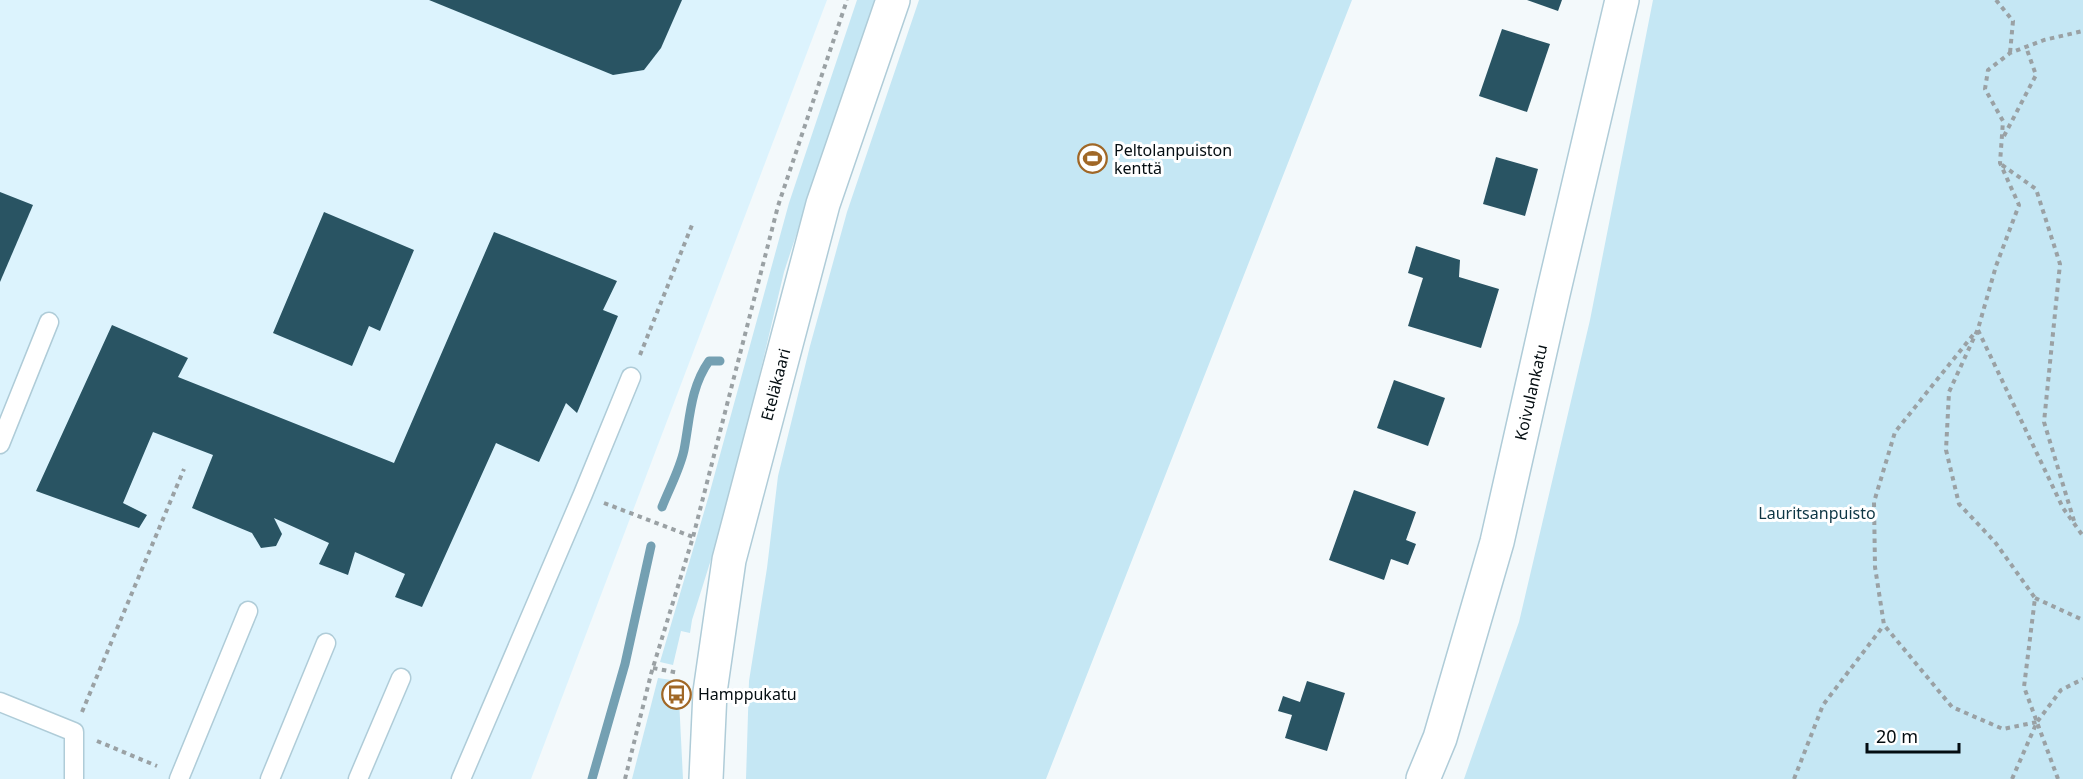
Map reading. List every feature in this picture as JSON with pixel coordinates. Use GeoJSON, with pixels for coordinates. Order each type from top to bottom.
{"type":"FeatureCollection","features":[{"type":"Feature","properties":{"kind":"main road","name":"Eteläkaari"},"geometry":{"type":"LineString","coordinates":[[706,779],[710,692],[729,560],[822,204],[893,0]]}},
{"type":"Feature","properties":{"kind":"main road","name":"Koivulankatu"},"geometry":{"type":"LineString","coordinates":[[1423,779],[1440,738],[1497,542],[1552,294],[1622,0]]}},
{"type":"Feature","properties":{"kind":"lane"},"geometry":{"type":"LineString","coordinates":[[0,444],[49,322]]}},
{"type":"Feature","properties":{"kind":"lane"},"geometry":{"type":"LineString","coordinates":[[461,779],[631,377]]}},
{"type":"Feature","properties":{"kind":"lane"},"geometry":{"type":"LineString","coordinates":[[179,779],[248,611]]}},
{"type":"Feature","properties":{"kind":"lane"},"geometry":{"type":"LineString","coordinates":[[270,779],[326,644]]}},
{"type":"Feature","properties":{"kind":"lane"},"geometry":{"type":"LineString","coordinates":[[358,779],[401,678]]}},
{"type":"Feature","properties":{"kind":"lane"},"geometry":{"type":"LineString","coordinates":[[0,702],[74,732],[75,779]]}},
{"type":"Feature","properties":{"kind":"path"},"geometry":{"type":"LineString","coordinates":[[625,779],[654,668],[693,537],[778,206],[847,0]]}},
{"type":"Feature","properties":{"kind":"path"},"geometry":{"type":"LineString","coordinates":[[1996,0],[2013,21],[2010,53]]}},
{"type":"Feature","properties":{"kind":"path"},"geometry":{"type":"LineString","coordinates":[[2083,31],[2044,40],[2010,53],[1988,70],[1985,89],[2003,121],[2000,163],[2019,206],[1996,266],[1978,329],[1949,392],[1946,450],[1959,504],[1995,542],[2035,598],[2083,620]]}},
{"type":"Feature","properties":{"kind":"path"},"geometry":{"type":"LineString","coordinates":[[2002,139],[2036,75],[2026,47]]}},
{"type":"Feature","properties":{"kind":"path"},"geometry":{"type":"LineString","coordinates":[[2000,163],[2036,189],[2060,264],[2044,422],[2075,525]]}},
{"type":"Feature","properties":{"kind":"path"},"geometry":{"type":"LineString","coordinates":[[631,377],[692,225]]}},
{"type":"Feature","properties":{"kind":"path"},"geometry":{"type":"LineString","coordinates":[[1978,329],[2054,488],[2083,536]]}},
{"type":"Feature","properties":{"kind":"path"},"geometry":{"type":"LineString","coordinates":[[1978,329],[1895,432],[1874,502],[1875,567],[1884,625],[1952,707],[2003,729],[2037,722]]}},
{"type":"Feature","properties":{"kind":"path"},"geometry":{"type":"LineString","coordinates":[[157,766],[74,732],[183,469]]}},
{"type":"Feature","properties":{"kind":"path"},"geometry":{"type":"LineString","coordinates":[[583,494],[693,537]]}},
{"type":"Feature","properties":{"kind":"path"},"geometry":{"type":"LineString","coordinates":[[2035,598],[2024,687],[2058,779]]}},
{"type":"Feature","properties":{"kind":"path"},"geometry":{"type":"LineString","coordinates":[[1794,779],[1823,705],[1884,625]]}},
{"type":"Feature","properties":{"kind":"path"},"geometry":{"type":"LineString","coordinates":[[654,668],[679,673]]}},
{"type":"Feature","properties":{"kind":"path"},"geometry":{"type":"LineString","coordinates":[[2012,779],[2037,722],[2061,690],[2083,679]]}},
{"type":"Feature","properties":{"kind":"shaded area"},"geometry":{"type":"Polygon","coordinates":[[[0,0],[827,0],[531,779],[0,779],[0,0]]]}},
{"type":"Feature","properties":{"kind":"green space"},"geometry":{"type":"Polygon","coordinates":[[[857,0],[877,0],[843,93],[784,272],[730,499],[692,620],[690,633],[681,631],[673,665],[660,662],[709,495],[789,203],[857,0]]]}},
{"type":"Feature","properties":{"kind":"green space"},"geometry":{"type":"Polygon","coordinates":[[[919,0],[1352,0],[1046,779],[746,779],[749,681],[767,568],[778,476],[810,346],[847,212],[919,0]]]}},
{"type":"Feature","properties":{"kind":"green space","name":"Lauritsanpuisto"},"geometry":{"type":"Polygon","coordinates":[[[1653,0],[2083,0],[2083,779],[1464,779],[1519,622],[1590,320],[1653,0]]]}},
{"type":"Feature","properties":{"kind":"green space"},"geometry":{"type":"Polygon","coordinates":[[[658,678],[671,680],[671,698],[679,699],[683,779],[632,779],[658,678]]]}},
{"type":"Feature","properties":{"kind":"building"},"geometry":{"type":"Polygon","coordinates":[[[429,0],[682,0],[661,48],[644,70],[613,75],[429,0]]]}},
{"type":"Feature","properties":{"kind":"building"},"geometry":{"type":"Polygon","coordinates":[[[1527,0],[1562,0],[1558,11],[1527,0]]]}},
{"type":"Feature","properties":{"kind":"building"},"geometry":{"type":"Polygon","coordinates":[[[1502,29],[1550,44],[1527,112],[1479,96],[1502,29]]]}},
{"type":"Feature","properties":{"kind":"building"},"geometry":{"type":"Polygon","coordinates":[[[1496,157],[1538,169],[1525,216],[1483,204],[1496,157]]]}},
{"type":"Feature","properties":{"kind":"building"},"geometry":{"type":"Polygon","coordinates":[[[0,192],[33,205],[0,282],[0,192]]]}},
{"type":"Feature","properties":{"kind":"building"},"geometry":{"type":"Polygon","coordinates":[[[324,212],[414,250],[380,331],[369,326],[352,366],[273,333],[324,212]]]}},
{"type":"Feature","properties":{"kind":"building"},"geometry":{"type":"Polygon","coordinates":[[[494,232],[617,281],[603,310],[618,316],[577,413],[566,403],[539,462],[496,443],[422,607],[395,597],[405,574],[355,552],[348,575],[319,564],[329,543],[274,518],[282,534],[276,546],[261,548],[252,533],[192,508],[213,455],[153,432],[123,503],[147,515],[139,528],[36,491],[112,325],[188,358],[178,377],[394,463],[494,232]]]}},
{"type":"Feature","properties":{"kind":"building"},"geometry":{"type":"Polygon","coordinates":[[[1416,246],[1460,260],[1459,277],[1499,289],[1481,348],[1408,326],[1423,278],[1408,273],[1416,246]]]}},
{"type":"Feature","properties":{"kind":"building"},"geometry":{"type":"Polygon","coordinates":[[[1394,380],[1445,398],[1428,446],[1377,428],[1394,380]]]}},
{"type":"Feature","properties":{"kind":"building"},"geometry":{"type":"Polygon","coordinates":[[[1354,490],[1416,512],[1406,540],[1416,544],[1408,565],[1391,559],[1384,580],[1329,560],[1354,490]]]}},
{"type":"Feature","properties":{"kind":"building"},"geometry":{"type":"Polygon","coordinates":[[[1307,681],[1345,693],[1327,751],[1285,738],[1292,715],[1278,711],[1283,696],[1300,702],[1307,681]]]}},
{"type":"Feature","properties":{"kind":"waterway"},"geometry":{"type":"LineString","coordinates":[[662,507],[682,457],[698,382],[709,361],[720,361]]}},
{"type":"Feature","properties":{"kind":"waterway"},"geometry":{"type":"LineString","coordinates":[[592,779],[625,664],[651,546]]}},
{"type":"Feature","properties":{"kind":"place","name":"Peltolanpuiston kenttä"},"geometry":{"type":"Point","coordinates":[1093,159]}},
{"type":"Feature","properties":{"kind":"place","name":"Hamppukatu"},"geometry":{"type":"Point","coordinates":[677,694]}}]}
